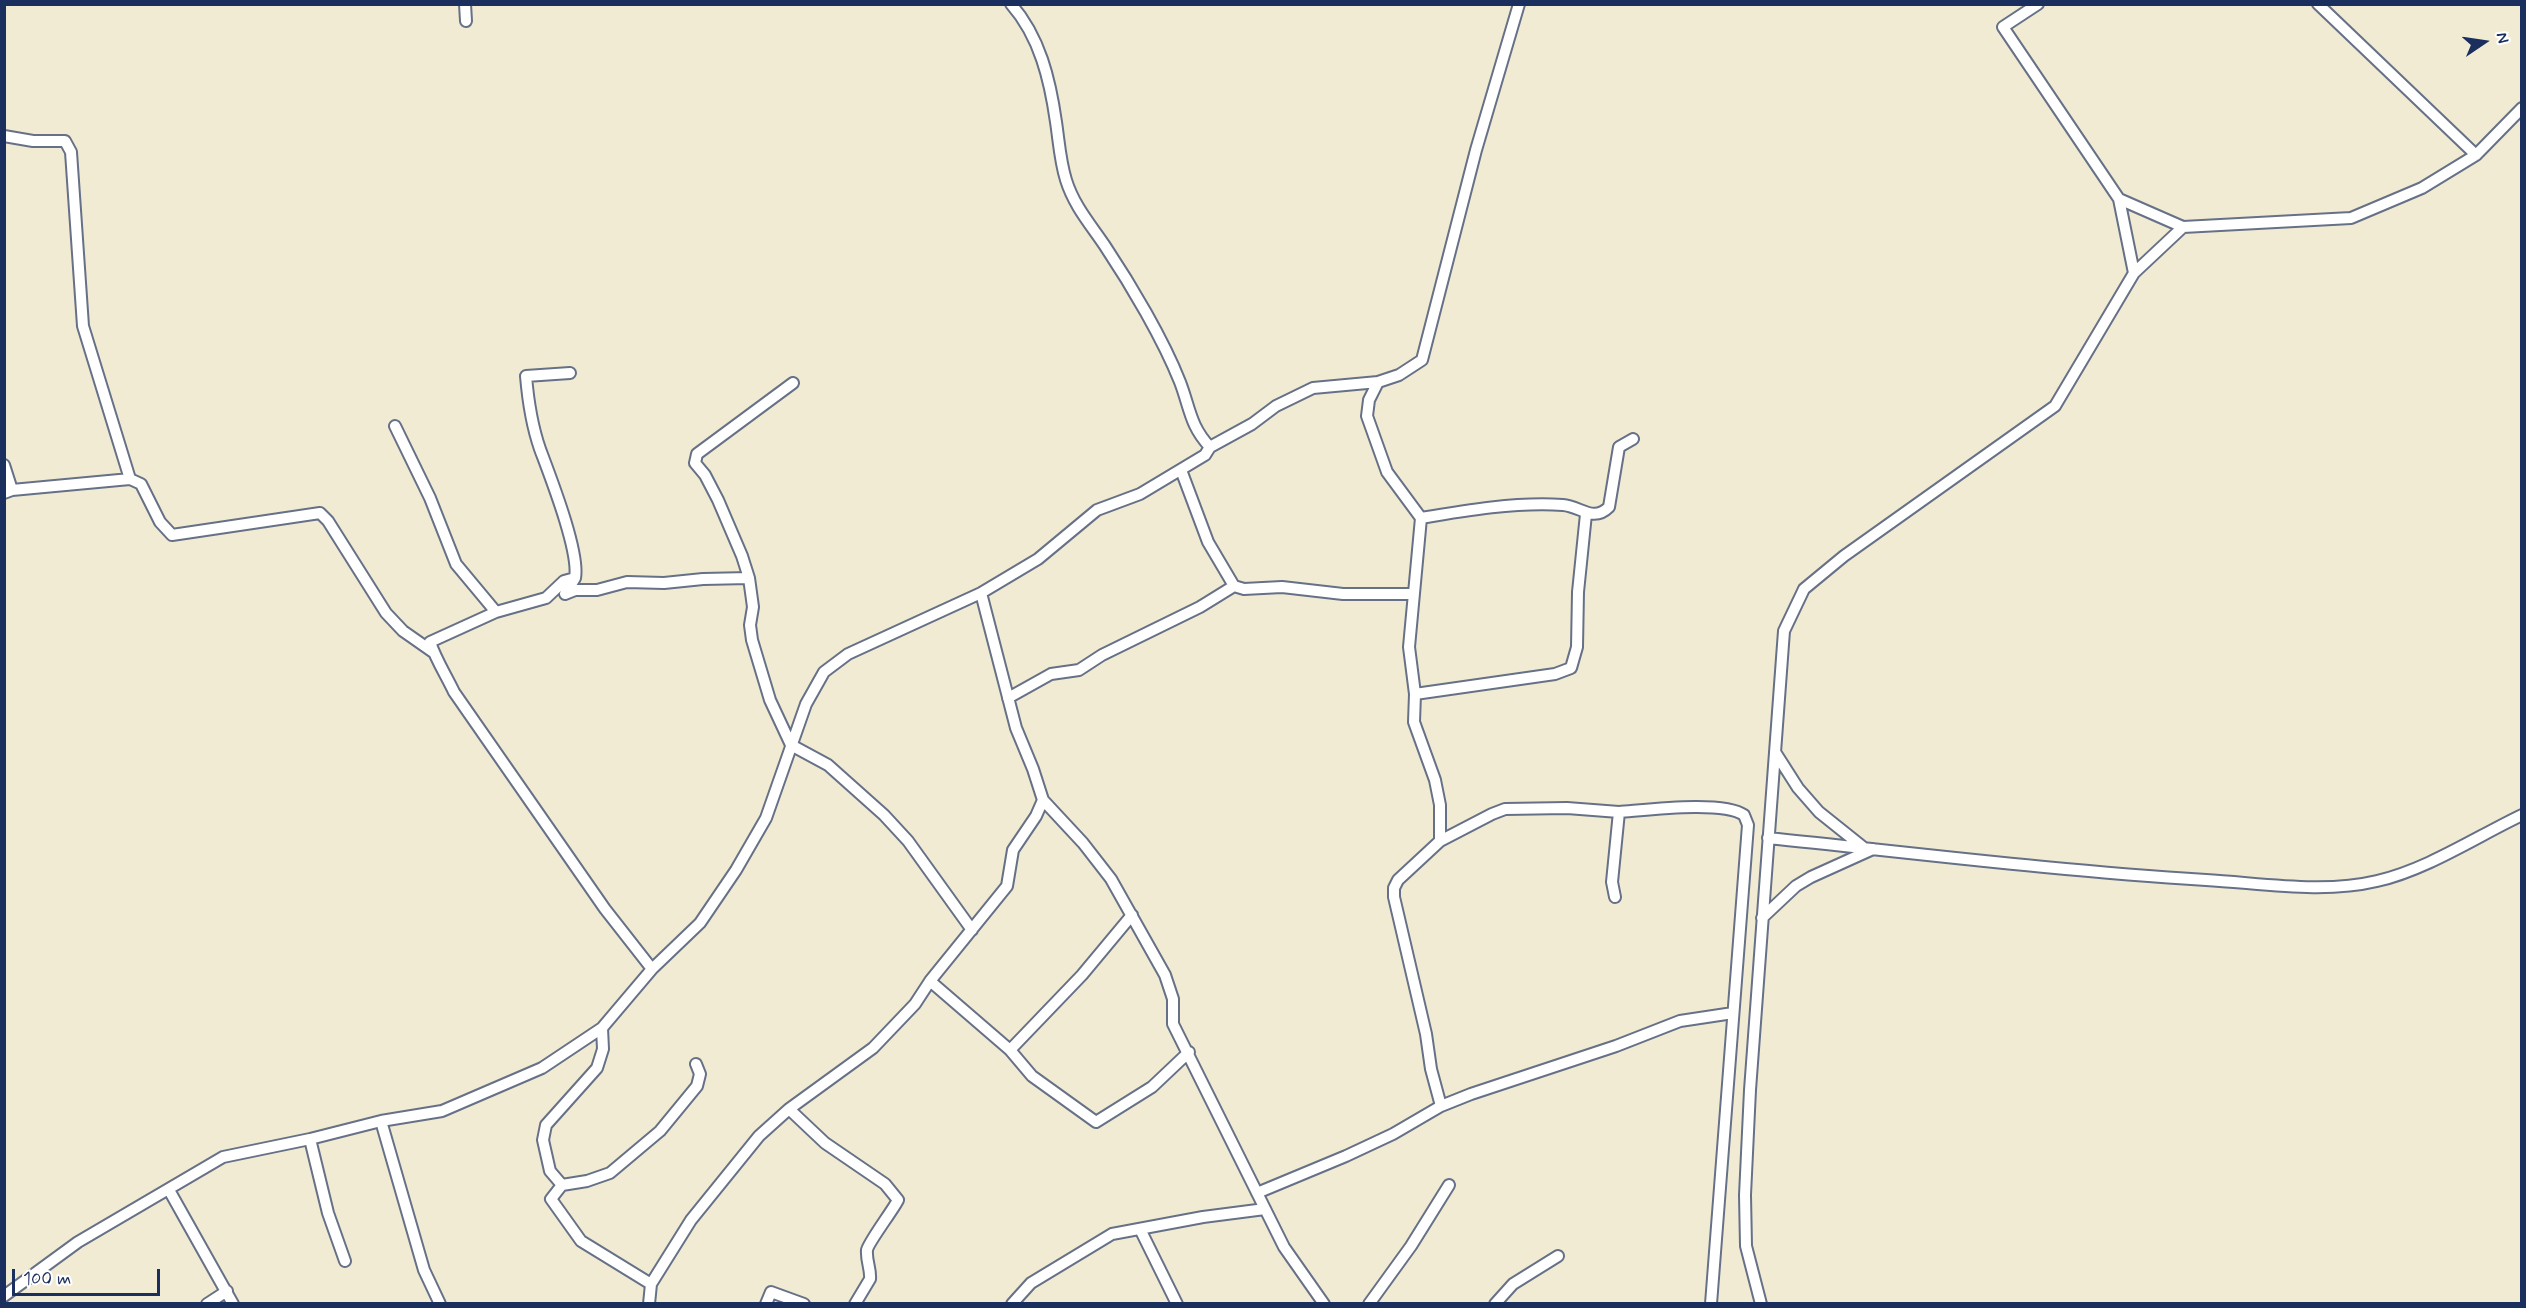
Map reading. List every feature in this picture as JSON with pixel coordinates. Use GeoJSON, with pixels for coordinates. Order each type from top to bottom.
{"type":"FeatureCollection","features":[{"type":"Feature","properties":{"kind":"street"},"geometry":{"type":"LineString","coordinates":[[465,4],[466,21]]}},
{"type":"Feature","properties":{"kind":"street"},"geometry":{"type":"LineString","coordinates":[[1011,4],[1033,38],[1043,61],[1051,93],[1059,154],[1066,181],[1077,207],[1129,283],[1179,380],[1196,432],[1210,447]]}},
{"type":"Feature","properties":{"kind":"street"},"geometry":{"type":"LineString","coordinates":[[4,1296],[78,1242],[223,1157],[452,1107],[542,1068],[602,1028],[652,969],[700,923],[736,870],[766,818],[806,704],[825,672],[848,654],[981,593],[1038,559],[1096,510],[1140,494],[1205,455],[1210,447],[1252,424],[1276,406],[1313,388],[1378,382],[1399,375],[1422,360],[1476,150],[1519,4]]}},
{"type":"Feature","properties":{"kind":"street"},"geometry":{"type":"LineString","coordinates":[[2038,4],[2003,27],[2119,199],[2134,273]]}},
{"type":"Feature","properties":{"kind":"street"},"geometry":{"type":"LineString","coordinates":[[2318,4],[2476,156]]}},
{"type":"Feature","properties":{"kind":"street"},"geometry":{"type":"LineString","coordinates":[[2119,199],[2183,228],[2351,218],[2422,188],[2476,156],[2522,108]]}},
{"type":"Feature","properties":{"kind":"street"},"geometry":{"type":"LineString","coordinates":[[4,136],[33,141],[65,141],[71,152],[83,326],[130,479]]}},
{"type":"Feature","properties":{"kind":"street"},"geometry":{"type":"LineString","coordinates":[[1761,1304],[1746,1246],[1745,1195],[1762,918],[1784,631],[1804,589],[1844,556],[2055,406],[2134,273],[2183,228]]}},
{"type":"Feature","properties":{"kind":"street"},"geometry":{"type":"LineString","coordinates":[[570,373],[526,376],[528,396],[540,448],[565,520],[577,569],[575,578],[565,594],[575,590],[597,590],[627,582],[664,583],[749,578]]}},
{"type":"Feature","properties":{"kind":"street"},"geometry":{"type":"LineString","coordinates":[[1378,382],[1369,400],[1367,416],[1372,434],[1387,472],[1421,518],[1408,647],[1415,694],[1414,722],[1435,780],[1441,812],[1440,841]]}},
{"type":"Feature","properties":{"kind":"street"},"geometry":{"type":"LineString","coordinates":[[793,383],[697,454],[694,463],[705,475],[718,500],[742,556],[749,578],[753,607],[750,625],[752,640],[770,700],[791,745],[828,765],[884,814],[908,841],[972,930]]}},
{"type":"Feature","properties":{"kind":"street"},"geometry":{"type":"LineString","coordinates":[[395,426],[430,498],[456,564],[496,612]]}},
{"type":"Feature","properties":{"kind":"street"},"geometry":{"type":"LineString","coordinates":[[1421,518],[1484,508],[1543,504],[1569,505],[1586,514],[1604,513],[1609,507],[1619,447],[1633,439]]}},
{"type":"Feature","properties":{"kind":"street"},"geometry":{"type":"LineString","coordinates":[[4,465],[8,492],[130,479],[141,484],[160,522],[172,535],[320,513],[328,521],[386,613],[403,631],[434,652]]}},
{"type":"Feature","properties":{"kind":"street"},"geometry":{"type":"LineString","coordinates":[[1181,470],[1208,542],[1234,586],[1244,589],[1282,587],[1342,594],[1413,594]]}},
{"type":"Feature","properties":{"kind":"street"},"geometry":{"type":"LineString","coordinates":[[1415,694],[1555,674],[1571,668],[1577,647],[1578,592],[1586,514]]}},
{"type":"Feature","properties":{"kind":"street"},"geometry":{"type":"LineString","coordinates":[[575,578],[564,581],[546,598],[496,612],[430,642],[454,692],[605,909],[652,969]]}},
{"type":"Feature","properties":{"kind":"street"},"geometry":{"type":"LineString","coordinates":[[1008,698],[1051,674],[1079,670],[1102,655],[1200,607],[1234,586]]}},
{"type":"Feature","properties":{"kind":"street"},"geometry":{"type":"LineString","coordinates":[[981,593],[1016,728],[1033,769],[1042,800],[1083,843],[1111,879],[1132,915],[1165,975],[1173,999],[1173,1024],[1284,1246],[1324,1304]]}},
{"type":"Feature","properties":{"kind":"street"},"geometry":{"type":"LineString","coordinates":[[1775,752],[1798,788],[1819,812],[1869,849]]}},
{"type":"Feature","properties":{"kind":"street"},"geometry":{"type":"LineString","coordinates":[[649,1304],[651,1284],[691,1220],[759,1136],[789,1109],[873,1048],[915,1004],[930,981],[1007,886],[1013,849],[1036,816],[1042,800]]}},
{"type":"Feature","properties":{"kind":"street"},"geometry":{"type":"LineString","coordinates":[[1441,1106],[1394,897],[1394,888],[1398,880],[1440,841],[1505,809],[1567,808],[1619,812],[1673,807],[1731,809],[1744,815],[1748,825],[1711,1304]]}},
{"type":"Feature","properties":{"kind":"street"},"geometry":{"type":"LineString","coordinates":[[1616,897],[1612,882],[1619,812]]}},
{"type":"Feature","properties":{"kind":"street"},"geometry":{"type":"LineString","coordinates":[[1768,838],[2120,874],[2292,885],[2348,886],[2379,881],[2403,872],[2522,815]]}},
{"type":"Feature","properties":{"kind":"street"},"geometry":{"type":"LineString","coordinates":[[1762,918],[1796,886],[1869,849]]}},
{"type":"Feature","properties":{"kind":"street"},"geometry":{"type":"LineString","coordinates":[[1010,1050],[1082,975],[1132,915]]}},
{"type":"Feature","properties":{"kind":"street"},"geometry":{"type":"LineString","coordinates":[[930,981],[1010,1050],[1032,1076],[1096,1122],[1152,1087],[1189,1052]]}},
{"type":"Feature","properties":{"kind":"street"},"geometry":{"type":"LineString","coordinates":[[1257,1193],[1393,1134],[1441,1106],[1616,1046],[1680,1021],[1733,1013]]}},
{"type":"Feature","properties":{"kind":"street"},"geometry":{"type":"LineString","coordinates":[[562,1185],[550,1171],[543,1140],[546,1125],[597,1068],[603,1049],[602,1028]]}},
{"type":"Feature","properties":{"kind":"street"},"geometry":{"type":"LineString","coordinates":[[651,1284],[581,1241],[551,1199],[562,1185],[587,1181],[610,1173],[660,1131],[698,1086],[700,1074],[696,1064]]}},
{"type":"Feature","properties":{"kind":"street"},"geometry":{"type":"LineString","coordinates":[[789,1109],[825,1143],[885,1184],[898,1200],[867,1245],[867,1269],[871,1274],[870,1279],[855,1304]]}},
{"type":"Feature","properties":{"kind":"street"},"geometry":{"type":"LineString","coordinates":[[381,1121],[424,1269],[440,1304]]}},
{"type":"Feature","properties":{"kind":"street"},"geometry":{"type":"LineString","coordinates":[[310,1139],[328,1214],[345,1261]]}},
{"type":"Feature","properties":{"kind":"street"},"geometry":{"type":"LineString","coordinates":[[1369,1304],[1412,1246],[1449,1185]]}},
{"type":"Feature","properties":{"kind":"street"},"geometry":{"type":"LineString","coordinates":[[169,1190],[233,1304]]}},
{"type":"Feature","properties":{"kind":"street"},"geometry":{"type":"LineString","coordinates":[[1012,1304],[1031,1283],[1112,1234],[1265,1209]]}},
{"type":"Feature","properties":{"kind":"street"},"geometry":{"type":"LineString","coordinates":[[1140,1229],[1177,1304]]}},
{"type":"Feature","properties":{"kind":"street"},"geometry":{"type":"LineString","coordinates":[[1495,1304],[1513,1284],[1558,1256]]}},
{"type":"Feature","properties":{"kind":"street"},"geometry":{"type":"LineString","coordinates":[[207,1304],[227,1290]]}},
{"type":"Feature","properties":{"kind":"street"},"geometry":{"type":"LineString","coordinates":[[765,1304],[771,1292],[804,1304]]}}]}
